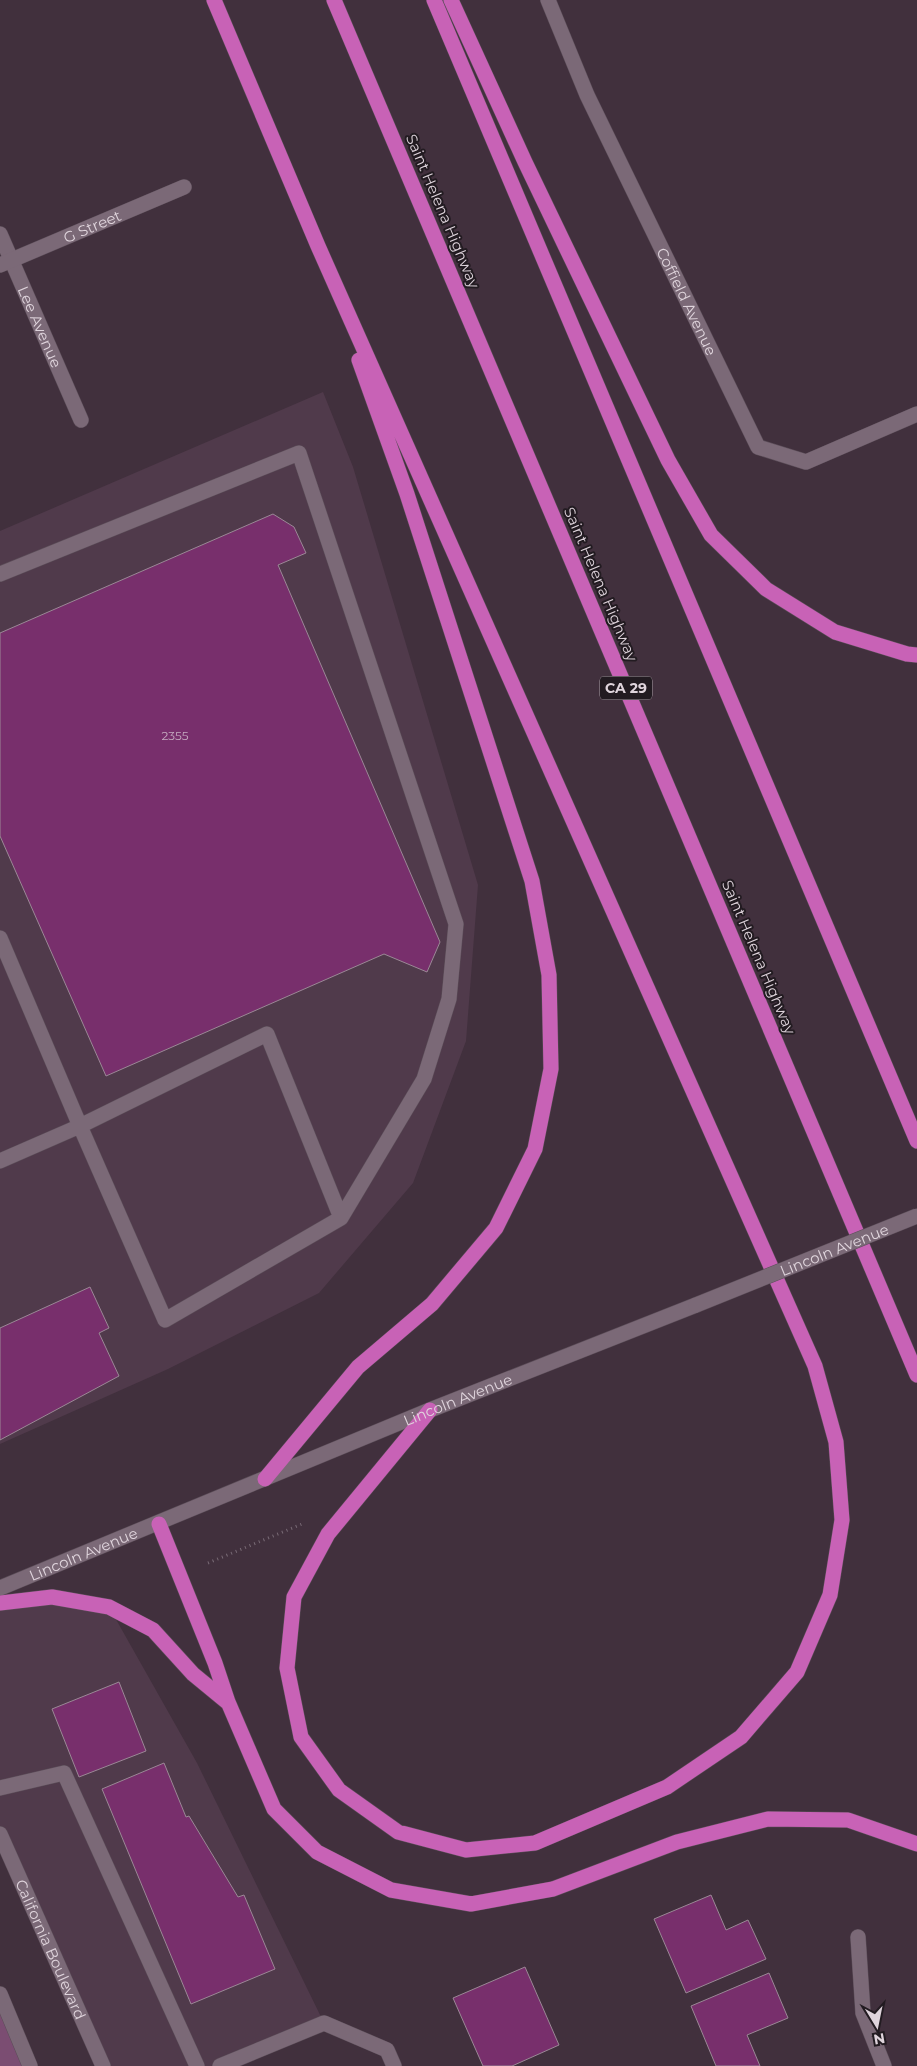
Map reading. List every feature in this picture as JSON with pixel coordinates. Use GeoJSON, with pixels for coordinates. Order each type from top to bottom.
{"type":"FeatureCollection","features":[{"type":"Feature","properties":{"kind":"highway"},"geometry":{"type":"LineString","coordinates":[[214,0],[318,246],[815,1366],[836,1442],[842,1520],[830,1594],[797,1672],[741,1737],[667,1787],[535,1843],[466,1850],[398,1832],[339,1790],[301,1737],[287,1668],[294,1597],[328,1534],[430,1410]]}},
{"type":"Feature","properties":{"kind":"highway","name":"Saint Helena Highway"},"geometry":{"type":"LineString","coordinates":[[334,0],[917,1375]]}},
{"type":"Feature","properties":{"kind":"highway"},"geometry":{"type":"LineString","coordinates":[[434,0],[917,1141]]}},
{"type":"Feature","properties":{"kind":"highway"},"geometry":{"type":"LineString","coordinates":[[451,0],[525,162],[668,460],[711,535],[766,589],[835,632],[907,654],[917,654]]}},
{"type":"Feature","properties":{"kind":"highway"},"geometry":{"type":"LineString","coordinates":[[264,1479],[358,1367],[432,1304],[496,1228],[535,1150],[551,1069],[549,975],[532,881],[407,494],[318,246]]}},
{"type":"Feature","properties":{"kind":"highway"},"geometry":{"type":"LineString","coordinates":[[158,1524],[215,1663],[228,1702],[274,1809],[317,1852],[391,1890],[471,1904],[553,1889],[677,1842],[768,1819],[848,1820],[917,1844]]}},
{"type":"Feature","properties":{"kind":"highway"},"geometry":{"type":"LineString","coordinates":[[0,1603],[52,1597],[109,1607],[153,1630],[193,1674],[228,1702]]}},
{"type":"Feature","properties":{"kind":"street","name":"Coffield Avenue"},"geometry":{"type":"LineString","coordinates":[[548,0],[587,95],[758,447],[806,462],[917,414]]}},
{"type":"Feature","properties":{"kind":"street","name":"G Street"},"geometry":{"type":"LineString","coordinates":[[6,262],[184,187]]}},
{"type":"Feature","properties":{"kind":"street","name":"Lee Avenue"},"geometry":{"type":"LineString","coordinates":[[0,234],[6,262],[81,420]]}},
{"type":"Feature","properties":{"kind":"street"},"geometry":{"type":"LineString","coordinates":[[0,574],[299,452],[456,924],[449,999],[424,1079],[342,1218],[165,1320],[0,938]]}},
{"type":"Feature","properties":{"kind":"street"},"geometry":{"type":"LineString","coordinates":[[0,1161],[80,1126],[267,1034],[342,1218]]}},
{"type":"Feature","properties":{"kind":"street","name":"Lincoln Avenue"},"geometry":{"type":"LineString","coordinates":[[0,1588],[430,1410],[917,1216]]}},
{"type":"Feature","properties":{"kind":"street"},"geometry":{"type":"LineString","coordinates":[[0,1788],[64,1773],[197,2066]]}},
{"type":"Feature","properties":{"kind":"street","name":"California Boulevard"},"geometry":{"type":"LineString","coordinates":[[0,1834],[103,2066]]}},
{"type":"Feature","properties":{"kind":"street"},"geometry":{"type":"LineString","coordinates":[[858,1937],[862,2013],[884,2066]]}},
{"type":"Feature","properties":{"kind":"street"},"geometry":{"type":"LineString","coordinates":[[0,1994],[30,2066]]}},
{"type":"Feature","properties":{"kind":"street"},"geometry":{"type":"LineString","coordinates":[[220,2066],[324,2023],[387,2050],[394,2066]]}},
{"type":"Feature","properties":{"kind":"path"},"geometry":{"type":"LineString","coordinates":[[208,1563],[311,1520]]}},
{"type":"Feature","properties":{"kind":"shaded area"},"geometry":{"type":"Polygon","coordinates":[[[323,392],[353,467],[478,885],[466,1041],[413,1183],[319,1293],[168,1369],[0,1444],[0,531],[323,392]]]}},
{"type":"Feature","properties":{"kind":"shaded area"},"geometry":{"type":"Polygon","coordinates":[[[52,1597],[109,1607],[197,1763],[324,2023],[220,2066],[103,2066],[0,1834],[0,1603],[52,1597]]]}},
{"type":"Feature","properties":{"kind":"shaded area"},"geometry":{"type":"Polygon","coordinates":[[[0,1994],[30,2066],[0,2066],[0,1994]]]}},
{"type":"Feature","properties":{"kind":"building"},"geometry":{"type":"Polygon","coordinates":[[[273,514],[294,527],[306,553],[278,565],[440,942],[427,972],[384,954],[106,1076],[0,836],[0,633],[273,514]]]}},
{"type":"Feature","properties":{"kind":"building"},"geometry":{"type":"Polygon","coordinates":[[[90,1287],[109,1328],[99,1333],[119,1376],[0,1440],[0,1328],[90,1287]]]}},
{"type":"Feature","properties":{"kind":"building"},"geometry":{"type":"Polygon","coordinates":[[[119,1682],[146,1751],[79,1777],[52,1709],[119,1682]]]}},
{"type":"Feature","properties":{"kind":"building"},"geometry":{"type":"Polygon","coordinates":[[[164,1763],[186,1817],[189,1816],[238,1897],[244,1895],[275,1969],[191,2004],[102,1789],[164,1763]]]}},
{"type":"Feature","properties":{"kind":"building"},"geometry":{"type":"Polygon","coordinates":[[[711,1895],[726,1930],[748,1920],[766,1959],[686,1993],[654,1919],[711,1895]]]}},
{"type":"Feature","properties":{"kind":"building"},"geometry":{"type":"Polygon","coordinates":[[[525,1967],[559,2045],[512,2066],[483,2066],[453,1998],[525,1967]]]}},
{"type":"Feature","properties":{"kind":"building"},"geometry":{"type":"Polygon","coordinates":[[[769,1973],[788,2018],[747,2035],[760,2066],[716,2066],[691,2006],[769,1973]]]}}]}
